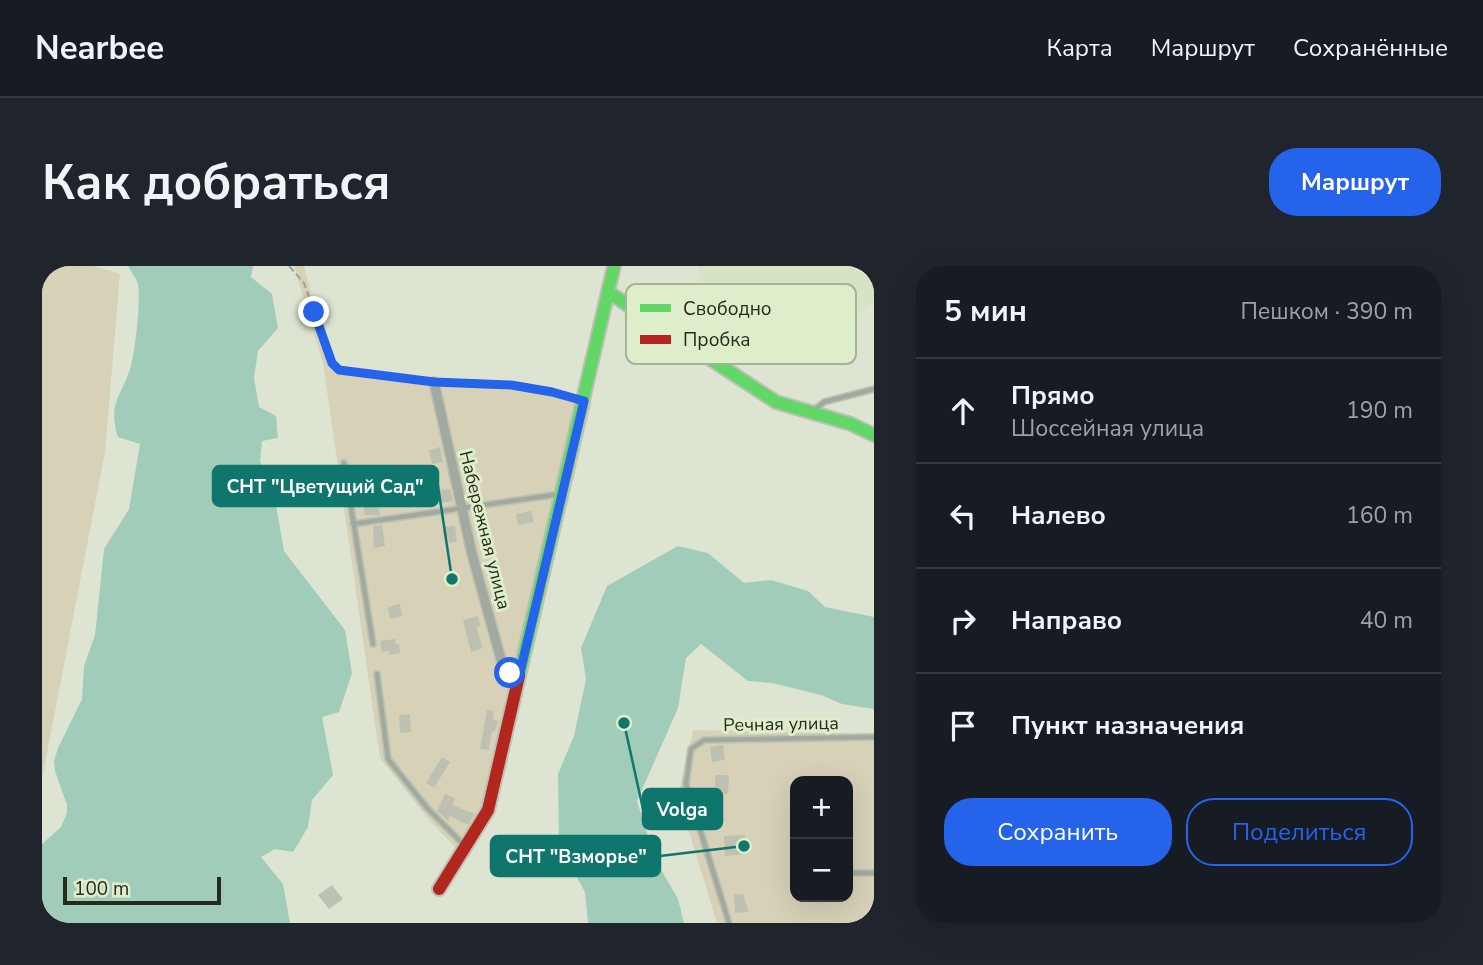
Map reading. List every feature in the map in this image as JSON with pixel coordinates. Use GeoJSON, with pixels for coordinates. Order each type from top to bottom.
{"type":"FeatureCollection","features":[{"type":"Feature","properties":{"kind":"street"},"geometry":{"type":"LineString","coordinates":[[439,889],[488,810],[614,266]]}},
{"type":"Feature","properties":{"kind":"street"},"geometry":{"type":"LineString","coordinates":[[608,292],[626,304]]}},
{"type":"Feature","properties":{"kind":"street"},"geometry":{"type":"LineString","coordinates":[[718,364],[776,402],[850,424],[874,435]]}},
{"type":"Feature","properties":{"kind":"street","name":"Набережная улица"},"geometry":{"type":"LineString","coordinates":[[434,382],[472,554],[502,663],[510,673],[519,677]]}},
{"type":"Feature","properties":{"kind":"lane"},"geometry":{"type":"LineString","coordinates":[[811,412],[824,402],[874,389]]}},
{"type":"Feature","properties":{"kind":"lane"},"geometry":{"type":"LineString","coordinates":[[344,463],[373,644]]}},
{"type":"Feature","properties":{"kind":"lane"},"geometry":{"type":"LineString","coordinates":[[353,524],[561,494]]}},
{"type":"Feature","properties":{"kind":"lane"},"geometry":{"type":"LineString","coordinates":[[377,674],[388,758],[428,809],[465,846]]}},
{"type":"Feature","properties":{"kind":"lane","name":"Речная улица"},"geometry":{"type":"LineString","coordinates":[[729,923],[686,784],[691,749],[704,740],[874,737]]}},
{"type":"Feature","properties":{"kind":"lane"},"geometry":{"type":"LineString","coordinates":[[853,873],[874,873]]}},
{"type":"Feature","properties":{"kind":"path"},"geometry":{"type":"LineString","coordinates":[[289,266],[304,284],[332,363],[339,370],[434,382],[511,385],[584,401]]}},
{"type":"Feature","properties":{"kind":"shaded area"},"geometry":{"type":"Polygon","coordinates":[[[42,266],[94,266],[120,274],[105,452],[42,779],[42,266]]]}},
{"type":"Feature","properties":{"kind":"shaded area"},"geometry":{"type":"Polygon","coordinates":[[[128,266],[253,266],[251,277],[272,294],[278,328],[258,351],[254,378],[259,407],[276,416],[278,438],[262,441],[260,462],[271,476],[284,551],[345,630],[352,673],[339,712],[322,717],[333,775],[312,800],[308,827],[293,852],[275,849],[261,857],[283,884],[290,923],[42,923],[42,844],[61,827],[67,813],[54,761],[82,699],[84,666],[95,635],[104,549],[129,509],[140,444],[118,437],[114,416],[117,400],[131,366],[137,325],[138,285],[128,266]]]}},
{"type":"Feature","properties":{"kind":"shaded area"},"geometry":{"type":"Polygon","coordinates":[[[294,266],[304,266],[330,367],[592,401],[495,811],[469,857],[458,850],[429,820],[380,758],[323,363],[294,266]]]}},
{"type":"Feature","properties":{"kind":"shaded area"},"geometry":{"type":"Polygon","coordinates":[[[698,266],[874,266],[874,301],[856,315],[856,284],[702,284],[698,266]]]}},
{"type":"Feature","properties":{"kind":"shaded area"},"geometry":{"type":"Polygon","coordinates":[[[678,546],[708,553],[744,583],[771,580],[808,591],[825,607],[874,617],[874,709],[842,704],[821,695],[772,683],[748,681],[701,644],[686,658],[678,708],[637,801],[655,859],[678,899],[684,923],[588,923],[585,892],[559,845],[558,774],[574,736],[586,679],[581,648],[607,586],[678,546]]]}},
{"type":"Feature","properties":{"kind":"shaded area"},"geometry":{"type":"Polygon","coordinates":[[[693,730],[874,734],[874,923],[717,923],[678,796],[693,730]]]}},
{"type":"Feature","properties":{"kind":"building"},"geometry":{"type":"Polygon","coordinates":[[[440,447],[443,462],[432,464],[429,450],[440,447]]]}},
{"type":"Feature","properties":{"kind":"building"},"geometry":{"type":"Polygon","coordinates":[[[450,489],[453,501],[440,503],[439,490],[450,489]]]}},
{"type":"Feature","properties":{"kind":"building"},"geometry":{"type":"Polygon","coordinates":[[[376,494],[380,515],[365,515],[362,497],[376,494]]]}},
{"type":"Feature","properties":{"kind":"building"},"geometry":{"type":"Polygon","coordinates":[[[531,511],[534,522],[518,525],[516,514],[531,511]]]}},
{"type":"Feature","properties":{"kind":"building"},"geometry":{"type":"Polygon","coordinates":[[[382,525],[385,546],[374,548],[373,526],[382,525]]]}},
{"type":"Feature","properties":{"kind":"building"},"geometry":{"type":"Polygon","coordinates":[[[455,526],[457,542],[449,543],[448,537],[444,538],[443,527],[455,526]]]}},
{"type":"Feature","properties":{"kind":"building"},"geometry":{"type":"Polygon","coordinates":[[[400,604],[402,616],[390,619],[388,607],[400,604]]]}},
{"type":"Feature","properties":{"kind":"building"},"geometry":{"type":"Polygon","coordinates":[[[478,616],[480,626],[476,627],[483,648],[471,652],[463,620],[478,616]]]}},
{"type":"Feature","properties":{"kind":"building"},"geometry":{"type":"Polygon","coordinates":[[[395,639],[400,653],[389,655],[389,651],[382,652],[380,641],[395,639]]]}},
{"type":"Feature","properties":{"kind":"building"},"geometry":{"type":"Polygon","coordinates":[[[487,710],[494,711],[493,720],[498,721],[495,732],[492,731],[489,750],[480,749],[487,710]]]}},
{"type":"Feature","properties":{"kind":"building"},"geometry":{"type":"Polygon","coordinates":[[[410,714],[411,732],[400,733],[399,715],[410,714]]]}},
{"type":"Feature","properties":{"kind":"building"},"geometry":{"type":"Polygon","coordinates":[[[723,745],[725,760],[712,762],[710,747],[723,745]]]}},
{"type":"Feature","properties":{"kind":"building"},"geometry":{"type":"Polygon","coordinates":[[[442,757],[450,762],[434,788],[426,783],[442,757]]]}},
{"type":"Feature","properties":{"kind":"building"},"geometry":{"type":"Polygon","coordinates":[[[715,775],[729,775],[728,794],[715,794],[715,775]]]}},
{"type":"Feature","properties":{"kind":"building"},"geometry":{"type":"Polygon","coordinates":[[[445,794],[455,798],[452,805],[475,814],[468,825],[450,816],[448,821],[437,811],[445,794]]]}},
{"type":"Feature","properties":{"kind":"building"},"geometry":{"type":"Polygon","coordinates":[[[745,835],[746,854],[725,856],[724,836],[745,835]]]}},
{"type":"Feature","properties":{"kind":"building"},"geometry":{"type":"Polygon","coordinates":[[[332,885],[343,899],[329,909],[318,895],[332,885]]]}},
{"type":"Feature","properties":{"kind":"building"},"geometry":{"type":"Polygon","coordinates":[[[743,894],[749,912],[735,913],[734,895],[743,894]]]}},
{"type":"Feature","properties":{"kind":"traffic: fast"},"geometry":{"type":"LineString","coordinates":[[519,676],[614,266]]}},
{"type":"Feature","properties":{"kind":"traffic: fast"},"geometry":{"type":"LineString","coordinates":[[608,292],[626,304]]}},
{"type":"Feature","properties":{"kind":"traffic: fast"},"geometry":{"type":"LineString","coordinates":[[718,364],[776,402],[851,424],[874,435]]}},
{"type":"Feature","properties":{"kind":"traffic: jam"},"geometry":{"type":"LineString","coordinates":[[439,889],[488,810],[519,676]]}},
{"type":"Feature","properties":{"kind":"place","name":"СНТ \"Цветущий Сад\""},"geometry":{"type":"Point","coordinates":[452,579]}},
{"type":"Feature","properties":{"kind":"place","name":"Volga"},"geometry":{"type":"Point","coordinates":[624,723]}},
{"type":"Feature","properties":{"kind":"place","name":"СНТ \"Взморье\""},"geometry":{"type":"Point","coordinates":[744,846]}},
{"type":"Feature","properties":{"kind":"route"},"geometry":{"type":"LineString","coordinates":[[314,312],[332,363],[339,370],[434,382],[511,385],[584,401],[519,677],[510,673]]}}]}
